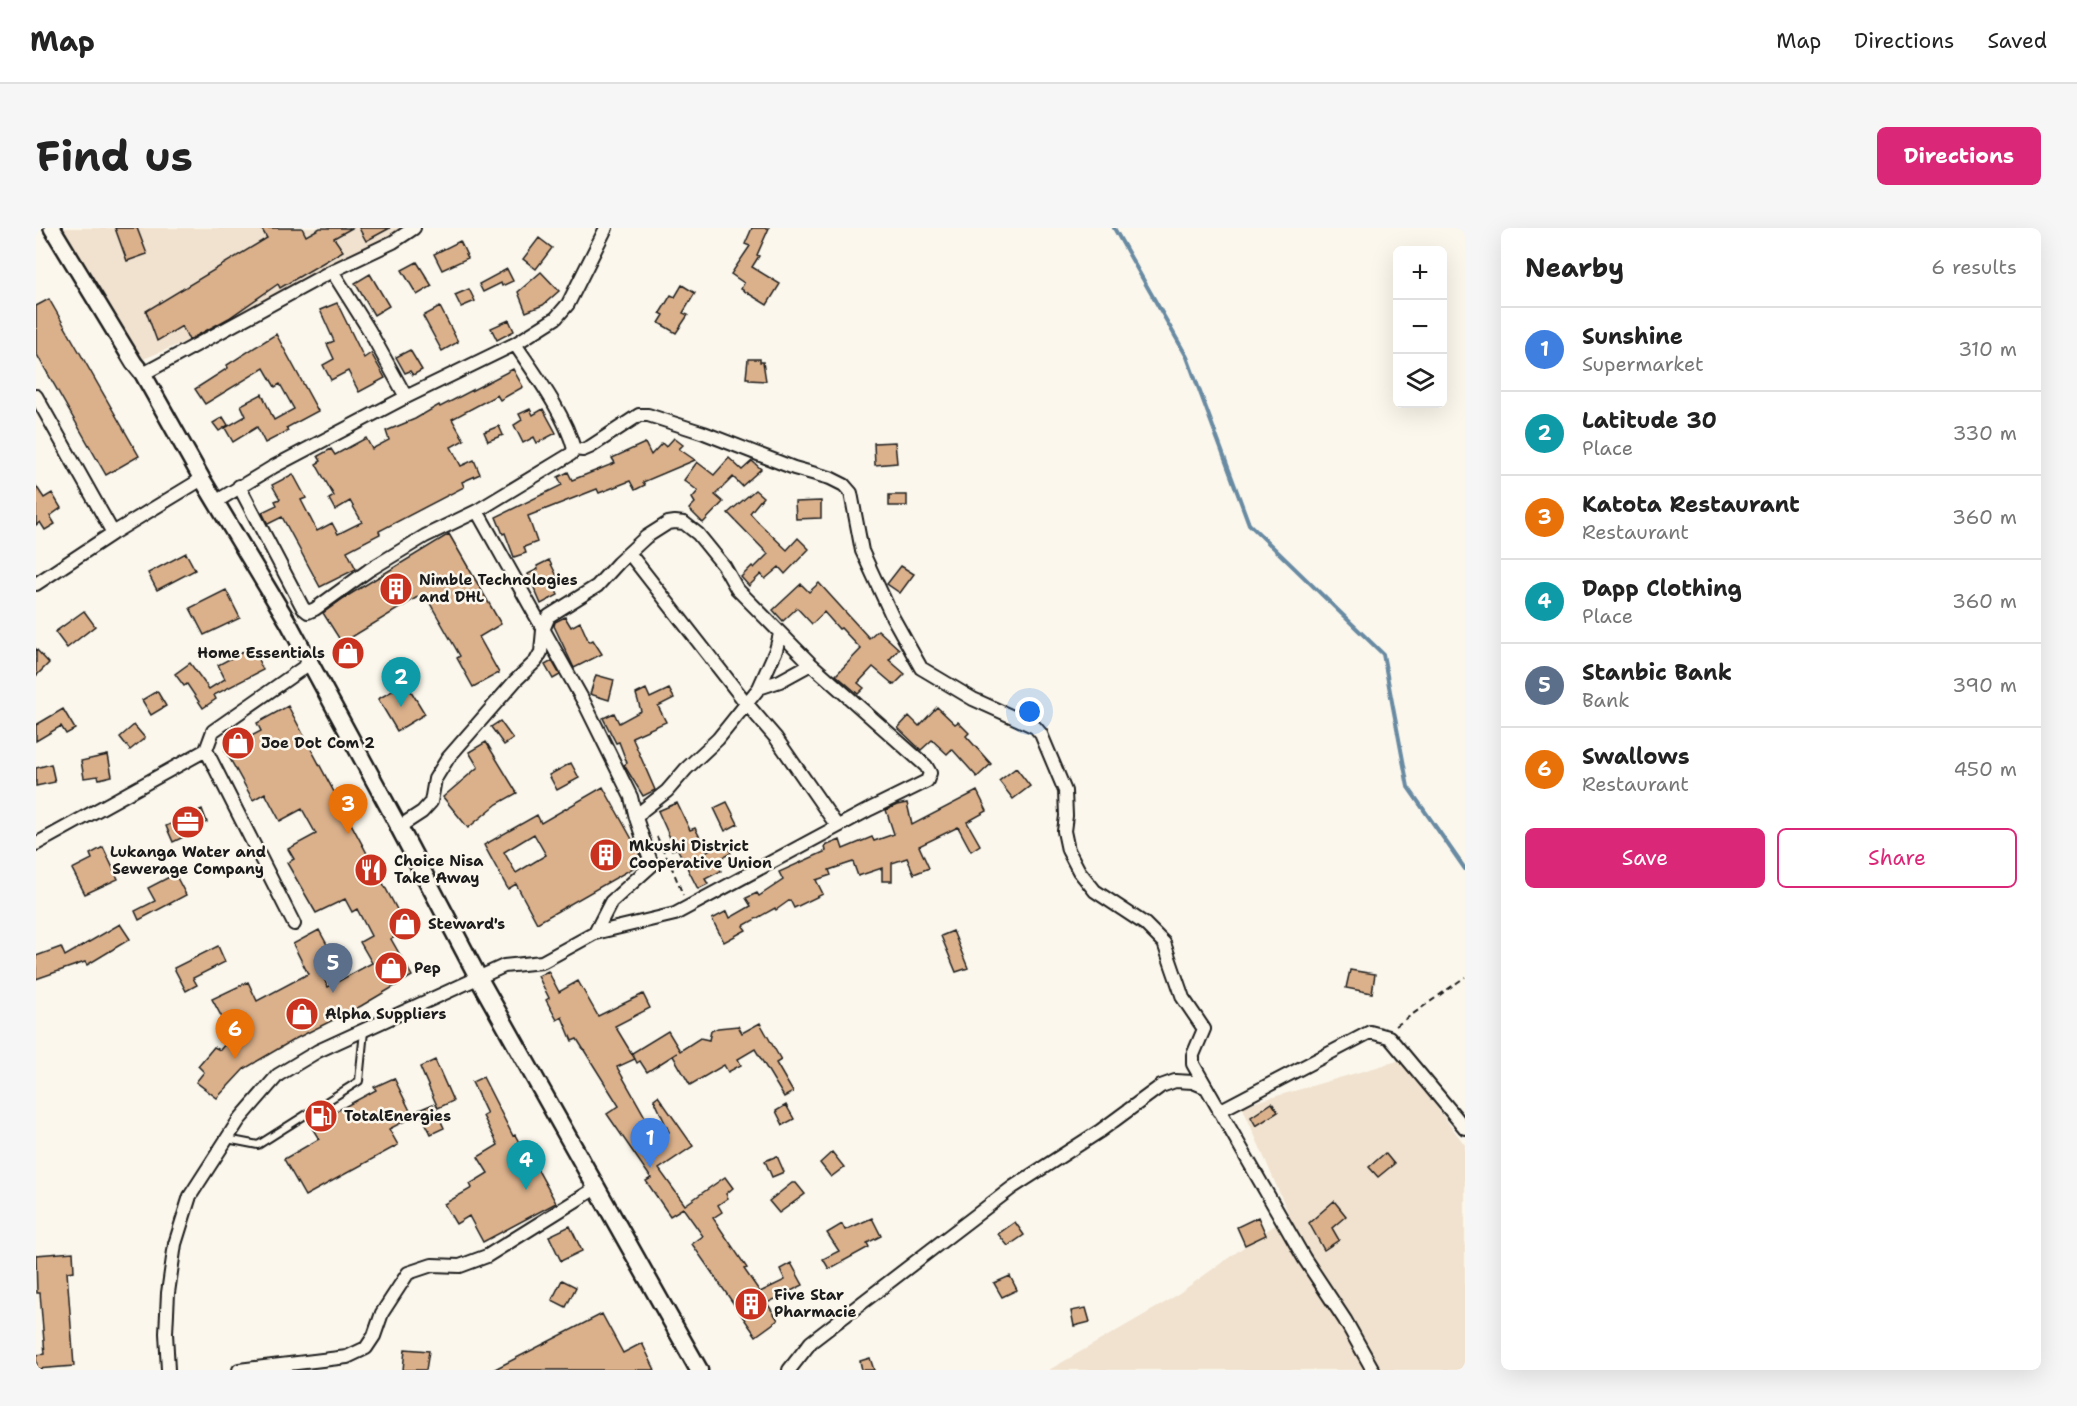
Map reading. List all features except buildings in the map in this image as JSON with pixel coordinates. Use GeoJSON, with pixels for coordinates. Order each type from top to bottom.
{"type":"FeatureCollection","features":[{"type":"Feature","properties":{"kind":"main road"},"geometry":{"type":"LineString","coordinates":[[399,827],[478,977],[699,1370]]}},
{"type":"Feature","properties":{"kind":"street"},"geometry":{"type":"LineString","coordinates":[[52,228],[134,363],[143,374],[202,479],[288,622],[399,827],[422,812],[431,802],[435,779],[448,758],[516,680],[536,661],[541,652],[543,630],[549,616],[597,586],[646,537],[668,523],[684,523],[698,534],[724,566],[737,589],[780,634],[926,765],[930,772],[927,781],[837,826],[675,914],[595,933],[542,962],[504,966],[318,1051],[278,1075],[239,1120],[190,1196],[175,1244],[168,1293],[166,1334],[168,1370]]}},
{"type":"Feature","properties":{"kind":"street"},"geometry":{"type":"LineString","coordinates":[[143,374],[332,271],[393,242],[414,228]]}},
{"type":"Feature","properties":{"kind":"street"},"geometry":{"type":"LineString","coordinates":[[217,501],[239,486],[406,397],[515,344],[556,318],[568,304],[606,228]]}},
{"type":"Feature","properties":{"kind":"street"},"geometry":{"type":"LineString","coordinates":[[332,271],[369,330],[406,397]]}},
{"type":"Feature","properties":{"kind":"street"},"geometry":{"type":"LineString","coordinates":[[239,486],[303,608],[309,612],[425,536],[477,511],[571,454],[574,448],[571,437],[540,381],[515,344]]}},
{"type":"Feature","properties":{"kind":"street"},"geometry":{"type":"LineString","coordinates":[[36,396],[113,533]]}},
{"type":"Feature","properties":{"kind":"street"},"geometry":{"type":"LineString","coordinates":[[574,448],[583,450],[590,447],[639,415],[648,416],[704,433],[794,468],[830,478],[848,488],[851,493],[862,551],[892,616],[921,668],[973,699],[1035,727],[1041,734],[1065,791],[1064,831],[1068,850],[1079,872],[1095,891],[1145,924],[1164,943],[1183,998],[1204,1029],[1192,1060],[1205,1087],[1304,1258],[1345,1320],[1373,1370]]}},
{"type":"Feature","properties":{"kind":"street"},"geometry":{"type":"LineString","coordinates":[[36,584],[113,533],[202,479]]}},
{"type":"Feature","properties":{"kind":"street"},"geometry":{"type":"LineString","coordinates":[[477,511],[584,702],[640,814],[652,865],[611,902],[595,933]]}},
{"type":"Feature","properties":{"kind":"street"},"geometry":{"type":"LineString","coordinates":[[629,553],[776,738],[837,826]]}},
{"type":"Feature","properties":{"kind":"street"},"geometry":{"type":"LineString","coordinates":[[640,814],[667,791],[686,769],[718,739],[759,688],[776,650],[780,634]]}},
{"type":"Feature","properties":{"kind":"street"},"geometry":{"type":"LineString","coordinates":[[36,844],[206,750],[213,730],[310,663]]}},
{"type":"Feature","properties":{"kind":"street"},"geometry":{"type":"LineString","coordinates":[[759,688],[780,681],[811,664]]}},
{"type":"Feature","properties":{"kind":"street"},"geometry":{"type":"LineString","coordinates":[[206,750],[294,924]]}},
{"type":"Feature","properties":{"kind":"street"},"geometry":{"type":"LineString","coordinates":[[1220,1111],[1370,1032],[1389,1037],[1465,1128]]}},
{"type":"Feature","properties":{"kind":"street"},"geometry":{"type":"LineString","coordinates":[[789,1370],[811,1342],[1013,1187],[1100,1131],[1161,1086],[1175,1081],[1193,1082],[1205,1087]]}},
{"type":"Feature","properties":{"kind":"street"},"geometry":{"type":"LineString","coordinates":[[239,1370],[347,1357],[366,1348],[374,1336],[382,1313],[408,1273],[432,1265],[460,1266],[487,1256],[596,1188]]}},
{"type":"Feature","properties":{"kind":"lane"},"geometry":{"type":"LineString","coordinates":[[227,1139],[258,1145],[359,1081],[364,1030]]}},
{"type":"Feature","properties":{"kind":"path"},"geometry":{"type":"LineString","coordinates":[[640,814],[672,868],[687,906]]}},
{"type":"Feature","properties":{"kind":"path"},"geometry":{"type":"LineString","coordinates":[[1383,1035],[1465,977]]}},
{"type":"Feature","properties":{"kind":"shaded area"},"geometry":{"type":"Polygon","coordinates":[[[52,228],[407,228],[330,281],[134,363],[52,228]]]}},
{"type":"Feature","properties":{"kind":"shaded area"},"geometry":{"type":"Polygon","coordinates":[[[1401,1060],[1465,1145],[1465,1370],[1049,1370],[1168,1301],[1289,1215],[1242,1106],[1401,1060]]]}},
{"type":"Feature","properties":{"kind":"waterway"},"geometry":{"type":"LineString","coordinates":[[1114,228],[1187,357],[1249,524],[1383,654],[1408,787],[1465,869]]}},
{"type":"Feature","properties":{"kind":"place","name":"Nimble Technologies and DHL"},"geometry":{"type":"Point","coordinates":[396,589]}},
{"type":"Feature","properties":{"kind":"place","name":"Home Essentials"},"geometry":{"type":"Point","coordinates":[348,653]}},
{"type":"Feature","properties":{"kind":"place","name":"Latitude 30"},"geometry":{"type":"Point","coordinates":[401,707]}},
{"type":"Feature","properties":{"kind":"place","name":"Joe Dot Com 2"},"geometry":{"type":"Point","coordinates":[238,743]}},
{"type":"Feature","properties":{"kind":"place","name":"Lukanga Water and Sewerage Company"},"geometry":{"type":"Point","coordinates":[188,822]}},
{"type":"Feature","properties":{"kind":"place","name":"Katota Restaurant"},"geometry":{"type":"Point","coordinates":[348,834]}},
{"type":"Feature","properties":{"kind":"place","name":"Mkushi District Cooperative Union"},"geometry":{"type":"Point","coordinates":[606,855]}},
{"type":"Feature","properties":{"kind":"place","name":"Choice Nisa Take Away"},"geometry":{"type":"Point","coordinates":[371,870]}},
{"type":"Feature","properties":{"kind":"place","name":"Steward's"},"geometry":{"type":"Point","coordinates":[405,924]}},
{"type":"Feature","properties":{"kind":"place","name":"Pep"},"geometry":{"type":"Point","coordinates":[391,968]}},
{"type":"Feature","properties":{"kind":"place","name":"Stanbic Bank"},"geometry":{"type":"Point","coordinates":[333,993]}},
{"type":"Feature","properties":{"kind":"place","name":"Alpha Suppliers"},"geometry":{"type":"Point","coordinates":[302,1014]}},
{"type":"Feature","properties":{"kind":"place","name":"Swallows"},"geometry":{"type":"Point","coordinates":[235,1059]}},
{"type":"Feature","properties":{"kind":"place","name":"TotalEnergies"},"geometry":{"type":"Point","coordinates":[321,1116]}},
{"type":"Feature","properties":{"kind":"place","name":"Sunshine"},"geometry":{"type":"Point","coordinates":[650,1168]}},
{"type":"Feature","properties":{"kind":"place","name":"Dapp Clothing"},"geometry":{"type":"Point","coordinates":[526,1190]}},
{"type":"Feature","properties":{"kind":"place","name":"Five Star Pharmacie"},"geometry":{"type":"Point","coordinates":[751,1304]}}]}
